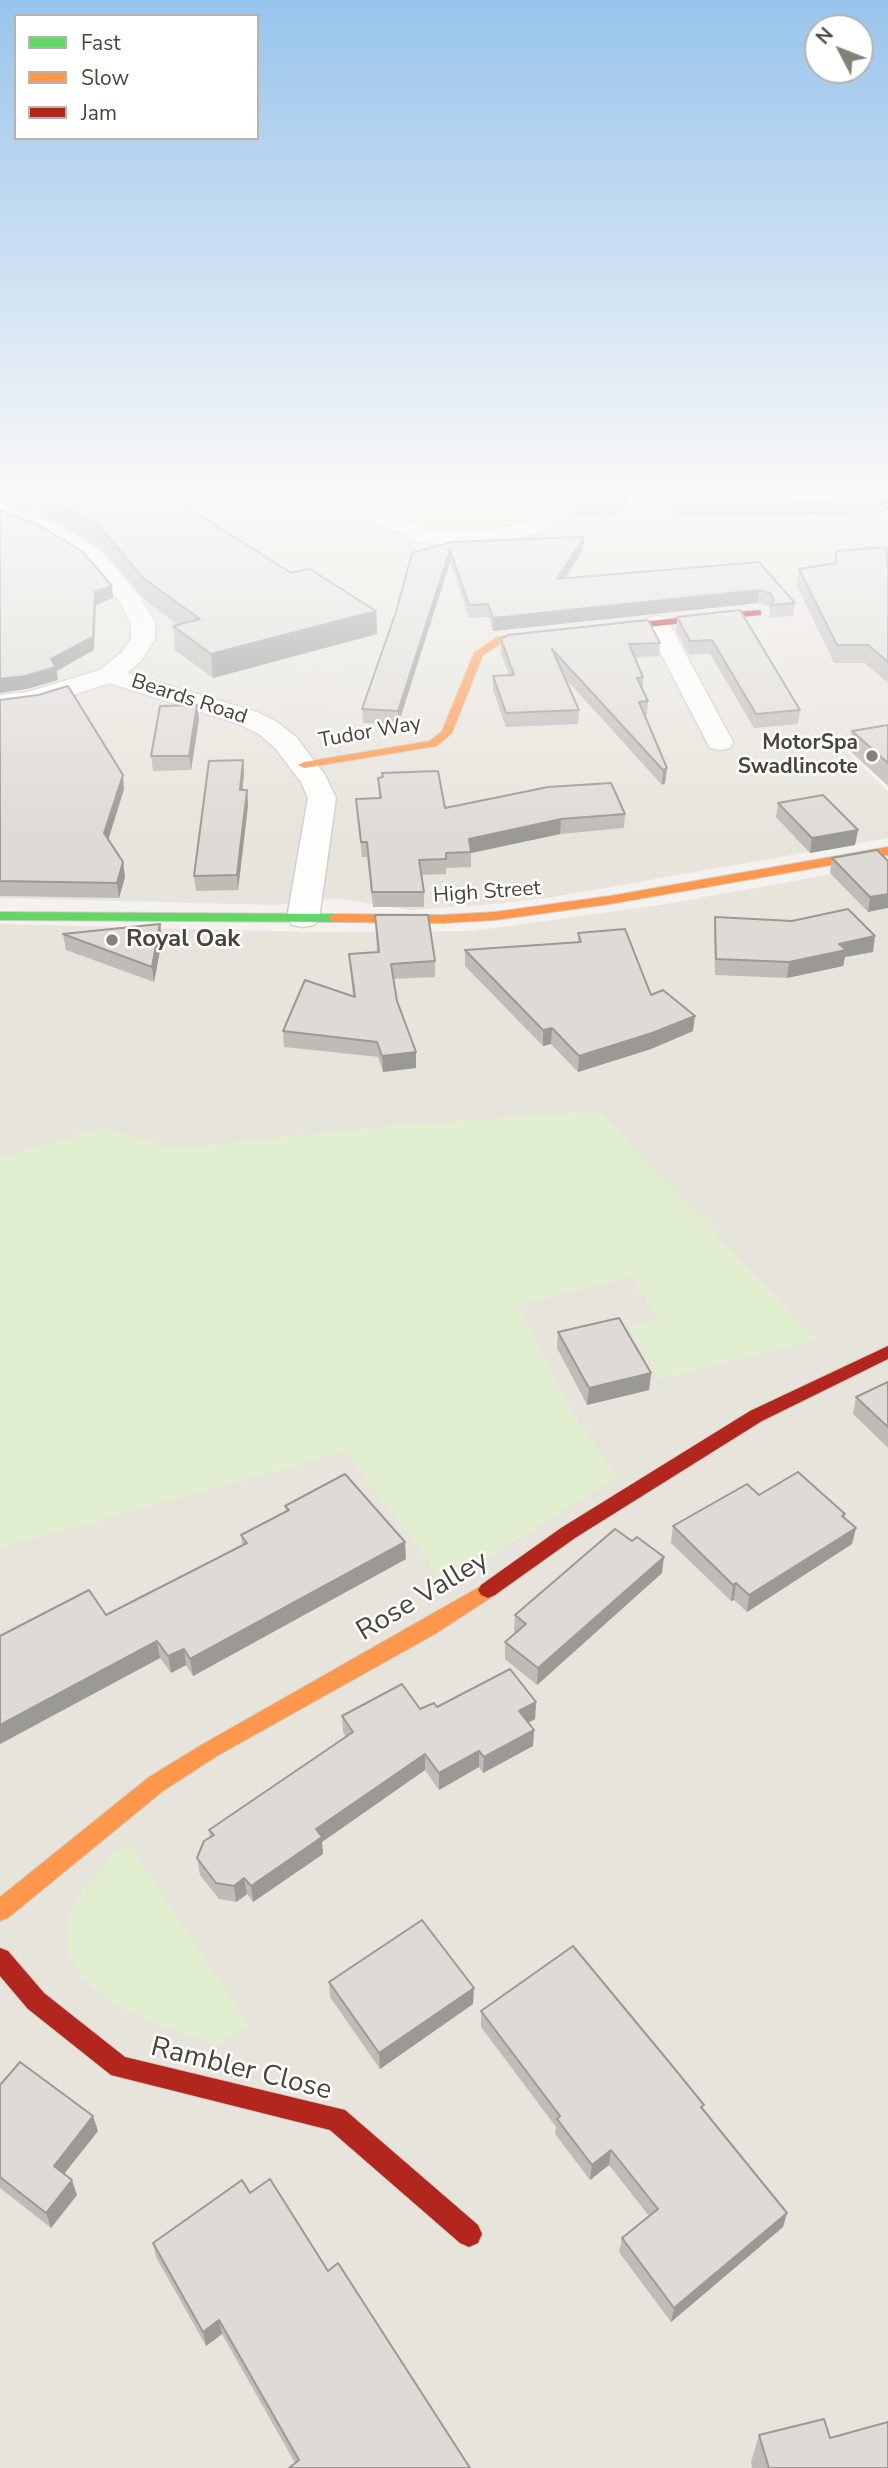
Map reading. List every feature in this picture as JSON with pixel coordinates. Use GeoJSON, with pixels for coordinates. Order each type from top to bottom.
{"type":"FeatureCollection","features":[{"type":"Feature","properties":{"kind":"street"},"geometry":{"type":"LineString","coordinates":[[0,704],[31,700],[109,675],[131,657],[143,639],[143,623],[135,606]]}},
{"type":"Feature","properties":{"kind":"street","name":"Tudor Way"},"geometry":{"type":"LineString","coordinates":[[304,765],[433,744],[447,733],[478,653],[501,639],[758,613]]}},
{"type":"Feature","properties":{"kind":"street"},"geometry":{"type":"LineString","coordinates":[[657,623],[720,743]]}},
{"type":"Feature","properties":{"kind":"street","name":"Beards Road"},"geometry":{"type":"LineString","coordinates":[[109,675],[248,718],[268,728],[286,743],[304,765],[315,781],[321,798],[303,918]]}},
{"type":"Feature","properties":{"kind":"street","name":"High Street"},"geometry":{"type":"LineString","coordinates":[[1,917],[443,919],[495,916],[624,897],[888,851]]}},
{"type":"Feature","properties":{"kind":"street","name":"Rose Valley"},"geometry":{"type":"LineString","coordinates":[[0,1911],[156,1784],[428,1628],[568,1534],[756,1416],[888,1352]]}},
{"type":"Feature","properties":{"kind":"street","name":"Rambler Close"},"geometry":{"type":"LineString","coordinates":[[0,1959],[36,2001],[119,2067],[336,2119],[469,2234]]}},
{"type":"Feature","properties":{"kind":"shaded area"},"geometry":{"type":"Polygon","coordinates":[[[0,606],[888,606],[888,614],[762,622],[844,749],[888,791],[888,838],[553,897],[410,910],[338,898],[277,905],[0,898],[0,606]]]}},
{"type":"Feature","properties":{"kind":"shaded area"},"geometry":{"type":"Polygon","coordinates":[[[888,614],[888,743],[844,749],[761,622],[888,614]]]}},
{"type":"Feature","properties":{"kind":"shaded area"},"geometry":{"type":"Polygon","coordinates":[[[313,665],[346,667],[325,714],[291,712],[277,708],[278,704],[254,702],[267,680],[288,682],[295,670],[313,665]]]}},
{"type":"Feature","properties":{"kind":"shaded area"},"geometry":{"type":"Polygon","coordinates":[[[888,864],[888,2468],[0,2468],[0,924],[311,932],[473,931],[660,905],[888,864]]]}},
{"type":"Feature","properties":{"kind":"green space"},"geometry":{"type":"Polygon","coordinates":[[[599,1111],[817,1340],[659,1379],[628,1326],[658,1319],[631,1277],[518,1305],[565,1401],[617,1477],[442,1587],[426,1557],[344,1452],[0,1548],[0,1157],[104,1128],[173,1149],[390,1126],[599,1111]]]}},
{"type":"Feature","properties":{"kind":"green space"},"geometry":{"type":"Polygon","coordinates":[[[129,1843],[249,2025],[216,2045],[159,2026],[102,1996],[82,1977],[68,1955],[66,1931],[71,1909],[82,1891],[115,1854],[129,1843]]]}},
{"type":"Feature","properties":{"kind":"building"},"geometry":{"type":"Polygon","coordinates":[[[0,606],[94,606],[93,637],[51,659],[56,667],[25,676],[0,679],[0,606]]]}},
{"type":"Feature","properties":{"kind":"building"},"geometry":{"type":"Polygon","coordinates":[[[182,606],[368,606],[376,611],[211,654],[173,626],[200,619],[182,606]]]}},
{"type":"Feature","properties":{"kind":"building"},"geometry":{"type":"Polygon","coordinates":[[[398,606],[432,606],[398,711],[362,709],[398,606]]]}},
{"type":"Feature","properties":{"kind":"building"},"geometry":{"type":"Polygon","coordinates":[[[489,606],[605,606],[493,618],[489,606]]]}},
{"type":"Feature","properties":{"kind":"building"},"geometry":{"type":"Polygon","coordinates":[[[818,606],[888,606],[888,662],[868,645],[837,645],[818,606]]]}},
{"type":"Feature","properties":{"kind":"building"},"geometry":{"type":"Polygon","coordinates":[[[740,610],[800,710],[756,714],[712,640],[690,641],[677,617],[740,610]]]}},
{"type":"Feature","properties":{"kind":"building"},"geometry":{"type":"Polygon","coordinates":[[[648,620],[660,643],[629,644],[643,677],[637,678],[648,701],[639,702],[667,768],[663,770],[552,649],[579,710],[506,713],[493,676],[514,675],[501,639],[508,635],[648,620]]]}},
{"type":"Feature","properties":{"kind":"building"},"geometry":{"type":"Polygon","coordinates":[[[68,686],[123,775],[104,833],[123,862],[117,883],[0,881],[0,700],[38,695],[68,686]]]}},
{"type":"Feature","properties":{"kind":"building"},"geometry":{"type":"Polygon","coordinates":[[[197,705],[189,756],[151,756],[160,706],[197,705]]]}},
{"type":"Feature","properties":{"kind":"building"},"geometry":{"type":"Polygon","coordinates":[[[888,725],[888,763],[852,731],[888,725]]]}},
{"type":"Feature","properties":{"kind":"building"},"geometry":{"type":"Polygon","coordinates":[[[243,760],[240,790],[247,790],[237,875],[194,876],[209,761],[243,760]]]}},
{"type":"Feature","properties":{"kind":"building"},"geometry":{"type":"Polygon","coordinates":[[[438,771],[445,808],[548,787],[611,783],[625,814],[561,819],[469,839],[471,852],[446,853],[446,859],[419,860],[424,892],[372,892],[367,842],[361,842],[356,799],[381,798],[378,778],[383,777],[382,773],[438,771]]]}},
{"type":"Feature","properties":{"kind":"building"},"geometry":{"type":"Polygon","coordinates":[[[823,795],[858,830],[812,838],[778,803],[823,795]]]}},
{"type":"Feature","properties":{"kind":"building"},"geometry":{"type":"Polygon","coordinates":[[[877,850],[888,861],[888,894],[870,897],[832,858],[877,850]]]}},
{"type":"Feature","properties":{"kind":"building"},"geometry":{"type":"Polygon","coordinates":[[[848,909],[875,936],[839,944],[846,950],[789,962],[716,959],[715,917],[792,921],[848,909]]]}},
{"type":"Feature","properties":{"kind":"building"},"geometry":{"type":"Polygon","coordinates":[[[375,915],[428,915],[435,961],[391,964],[397,1001],[416,1052],[382,1056],[377,1042],[283,1031],[305,980],[355,997],[349,954],[379,952],[375,915]]]}},
{"type":"Feature","properties":{"kind":"building","name":"Royal Oak"},"geometry":{"type":"Polygon","coordinates":[[[160,924],[152,967],[63,934],[160,924]]]}},
{"type":"Feature","properties":{"kind":"building"},"geometry":{"type":"Polygon","coordinates":[[[625,929],[651,995],[663,990],[695,1016],[579,1056],[552,1028],[543,1030],[465,950],[581,942],[578,933],[625,929]]]}},
{"type":"Feature","properties":{"kind":"building"},"geometry":{"type":"Polygon","coordinates":[[[619,1318],[651,1373],[589,1388],[558,1332],[619,1318]]]}},
{"type":"Feature","properties":{"kind":"building"},"geometry":{"type":"Polygon","coordinates":[[[888,1382],[888,1427],[856,1397],[888,1382]]]}},
{"type":"Feature","properties":{"kind":"building"},"geometry":{"type":"Polygon","coordinates":[[[798,1472],[845,1514],[842,1516],[856,1528],[749,1595],[736,1583],[733,1585],[673,1526],[747,1484],[759,1495],[798,1472]]]}},
{"type":"Feature","properties":{"kind":"building"},"geometry":{"type":"Polygon","coordinates":[[[345,1474],[405,1542],[190,1659],[184,1649],[168,1656],[157,1641],[0,1725],[0,1636],[89,1590],[106,1615],[247,1543],[241,1535],[289,1510],[285,1506],[345,1474]]]}},
{"type":"Feature","properties":{"kind":"building"},"geometry":{"type":"Polygon","coordinates":[[[615,1529],[632,1541],[637,1537],[664,1557],[538,1668],[505,1642],[526,1624],[515,1615],[615,1529]]]}},
{"type":"Feature","properties":{"kind":"building"},"geometry":{"type":"Polygon","coordinates":[[[510,1669],[536,1702],[519,1711],[534,1730],[484,1757],[479,1751],[439,1773],[425,1754],[316,1829],[322,1837],[251,1886],[244,1878],[234,1886],[216,1883],[197,1858],[204,1841],[214,1835],[209,1830],[353,1732],[342,1716],[402,1684],[420,1709],[434,1703],[437,1707],[510,1669]]]}},
{"type":"Feature","properties":{"kind":"building"},"geometry":{"type":"Polygon","coordinates":[[[422,1920],[474,1988],[379,2053],[329,1982],[422,1920]]]}},
{"type":"Feature","properties":{"kind":"building"},"geometry":{"type":"Polygon","coordinates":[[[573,1946],[704,2105],[701,2107],[787,2213],[674,2308],[622,2238],[658,2209],[611,2150],[592,2165],[557,2119],[560,2116],[481,2011],[573,1946]]]}},
{"type":"Feature","properties":{"kind":"building"},"geometry":{"type":"Polygon","coordinates":[[[20,2062],[93,2116],[54,2166],[72,2180],[46,2213],[0,2177],[0,2085],[20,2062]]]}},
{"type":"Feature","properties":{"kind":"building"},"geometry":{"type":"Polygon","coordinates":[[[270,2179],[328,2271],[338,2263],[470,2468],[289,2468],[299,2460],[219,2320],[203,2332],[153,2243],[242,2180],[250,2193],[270,2179]]]}},
{"type":"Feature","properties":{"kind":"building"},"geometry":{"type":"Polygon","coordinates":[[[824,2419],[830,2438],[888,2422],[888,2468],[769,2468],[759,2435],[824,2419]]]}},
{"type":"Feature","properties":{"kind":"traffic: fast"},"geometry":{"type":"LineString","coordinates":[[0,916],[334,918]]}},
{"type":"Feature","properties":{"kind":"traffic: slow"},"geometry":{"type":"LineString","coordinates":[[304,765],[433,744],[447,733],[479,653],[501,639],[648,624]]}},
{"type":"Feature","properties":{"kind":"traffic: slow"},"geometry":{"type":"LineString","coordinates":[[334,918],[443,919],[495,916],[610,900],[888,851]]}},
{"type":"Feature","properties":{"kind":"traffic: slow"},"geometry":{"type":"LineString","coordinates":[[0,1911],[156,1784],[210,1750],[428,1628],[488,1590]]}},
{"type":"Feature","properties":{"kind":"traffic: jam"},"geometry":{"type":"LineString","coordinates":[[648,624],[758,613]]}},
{"type":"Feature","properties":{"kind":"traffic: jam"},"geometry":{"type":"LineString","coordinates":[[488,1590],[568,1533],[756,1416],[888,1352]]}},
{"type":"Feature","properties":{"kind":"traffic: jam"},"geometry":{"type":"LineString","coordinates":[[0,1959],[36,2001],[119,2067],[336,2119],[469,2234]]}},
{"type":"Feature","properties":{"kind":"place","name":"MotorSpa Swadlincote"},"geometry":{"type":"Point","coordinates":[872,756]}},
{"type":"Feature","properties":{"kind":"place","name":"Royal Oak"},"geometry":{"type":"Point","coordinates":[112,940]}}]}
